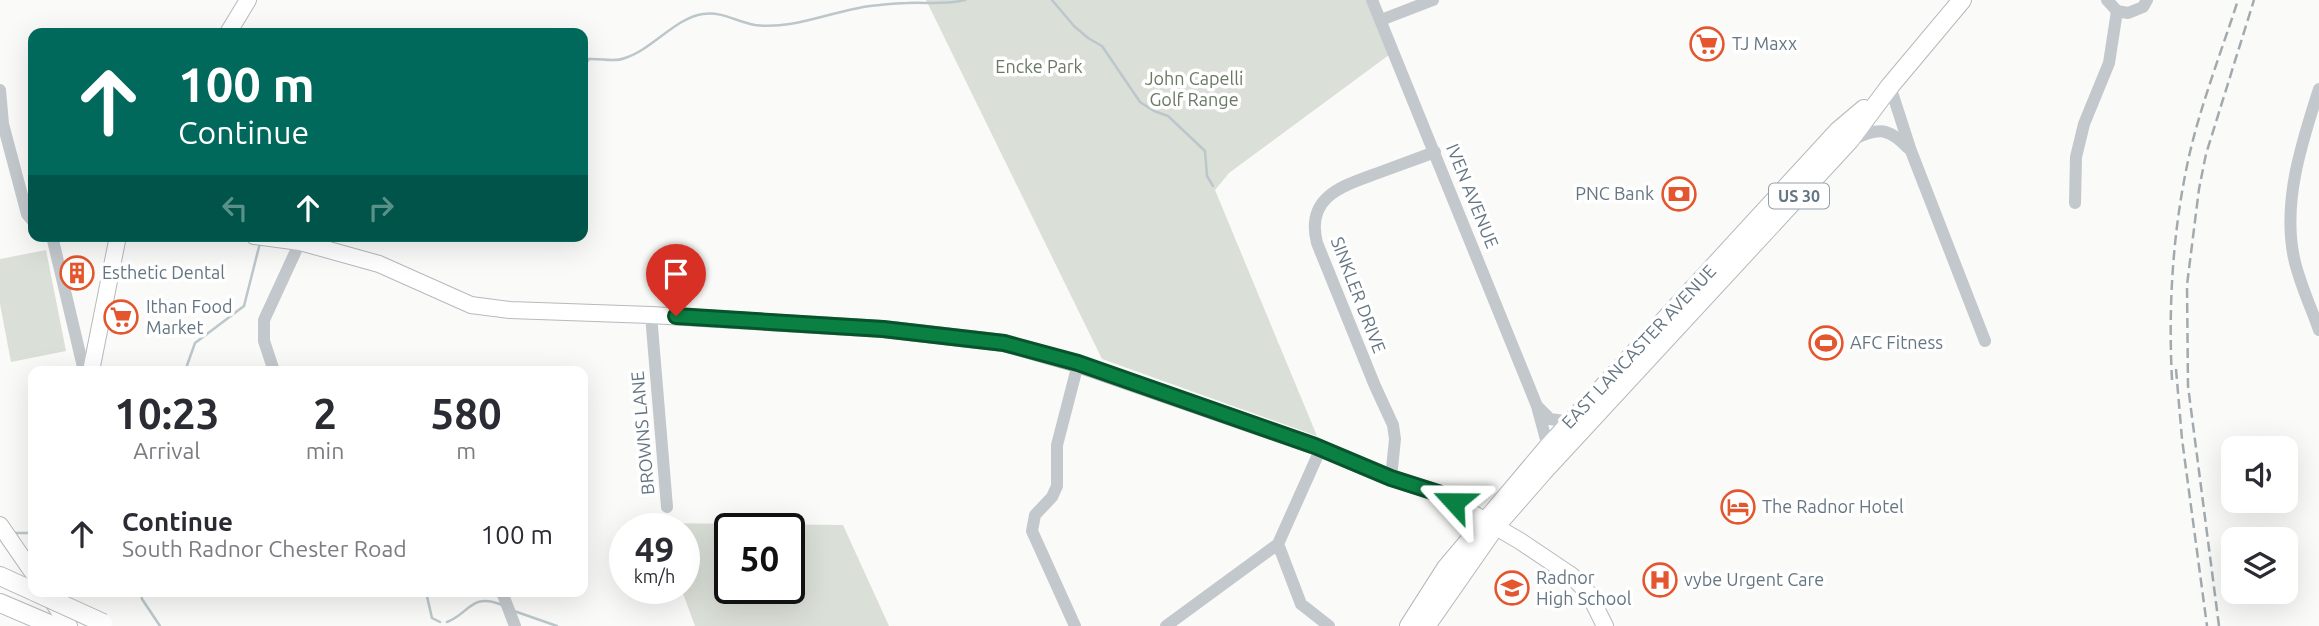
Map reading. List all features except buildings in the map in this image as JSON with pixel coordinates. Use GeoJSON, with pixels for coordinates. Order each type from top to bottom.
{"type":"FeatureCollection","features":[{"type":"Feature","properties":{"kind":"highway","name":"EAST LANCASTER AVENUE"},"geometry":{"type":"LineString","coordinates":[[1409,626],[1446,568],[1543,471],[1849,141],[1890,86],[1962,0]]}},
{"type":"Feature","properties":{"kind":"highway","name":"EAST LANCASTER AVENUE"},"geometry":{"type":"LineString","coordinates":[[1426,626],[1490,523],[1548,447],[1838,131],[1890,86]]}},
{"type":"Feature","properties":{"kind":"highway"},"geometry":{"type":"LineString","coordinates":[[6,579],[28,588]]}},
{"type":"Feature","properties":{"kind":"highway"},"geometry":{"type":"LineString","coordinates":[[47,597],[106,624]]}},
{"type":"Feature","properties":{"kind":"highway"},"geometry":{"type":"LineString","coordinates":[[0,603],[60,623]]}},
{"type":"Feature","properties":{"kind":"main road"},"geometry":{"type":"LineString","coordinates":[[231,28],[248,0]]}},
{"type":"Feature","properties":{"kind":"main road"},"geometry":{"type":"LineString","coordinates":[[92,366],[117,242]]}},
{"type":"Feature","properties":{"kind":"main road"},"geometry":{"type":"LineString","coordinates":[[300,242],[379,264],[471,305],[510,310],[651,314],[883,329],[993,342],[1078,363],[1321,448],[1391,478],[1438,493],[1572,576],[1589,594],[1605,626]]}},
{"type":"Feature","properties":{"kind":"main road"},"geometry":{"type":"LineString","coordinates":[[1490,523],[1512,547],[1555,576],[1581,599],[1594,626]]}},
{"type":"Feature","properties":{"kind":"main road"},"geometry":{"type":"LineString","coordinates":[[5,532],[28,561]]}},
{"type":"Feature","properties":{"kind":"main road"},"geometry":{"type":"LineString","coordinates":[[48,597],[60,623]]}},
{"type":"Feature","properties":{"kind":"main road"},"geometry":{"type":"LineString","coordinates":[[60,623],[62,597]]}},
{"type":"Feature","properties":{"kind":"street","name":"IVEN AVENUE"},"geometry":{"type":"LineString","coordinates":[[1372,0],[1537,406],[1548,447]]}},
{"type":"Feature","properties":{"kind":"street"},"geometry":{"type":"LineString","coordinates":[[1381,20],[1433,0]]}},
{"type":"Feature","properties":{"kind":"street"},"geometry":{"type":"LineString","coordinates":[[2107,0],[2117,11],[2127,13],[2143,7],[2147,0]]}},
{"type":"Feature","properties":{"kind":"street"},"geometry":{"type":"LineString","coordinates":[[2075,203],[2076,157],[2084,124],[2109,63],[2117,11]]}},
{"type":"Feature","properties":{"kind":"street"},"geometry":{"type":"LineString","coordinates":[[1890,86],[1911,151],[1985,341]]}},
{"type":"Feature","properties":{"kind":"street"},"geometry":{"type":"LineString","coordinates":[[2319,89],[2293,186],[2289,226],[2294,260],[2319,330]]}},
{"type":"Feature","properties":{"kind":"street"},"geometry":{"type":"LineString","coordinates":[[0,90],[3,124],[28,215]]}},
{"type":"Feature","properties":{"kind":"street"},"geometry":{"type":"LineString","coordinates":[[1849,141],[1867,132],[1885,131],[1898,138],[1911,151]]}},
{"type":"Feature","properties":{"kind":"street","name":"SINKLER DRIVE"},"geometry":{"type":"LineString","coordinates":[[1391,478],[1395,439],[1393,425],[1317,243],[1315,219],[1324,201],[1342,186],[1435,152]]}},
{"type":"Feature","properties":{"kind":"street"},"geometry":{"type":"LineString","coordinates":[[53,242],[83,366]]}},
{"type":"Feature","properties":{"kind":"street"},"geometry":{"type":"LineString","coordinates":[[272,366],[264,341],[264,320],[300,242]]}},
{"type":"Feature","properties":{"kind":"street","name":"BROWNS LANE"},"geometry":{"type":"LineString","coordinates":[[651,314],[667,507]]}},
{"type":"Feature","properties":{"kind":"street"},"geometry":{"type":"LineString","coordinates":[[1075,626],[1032,531],[1035,515],[1052,497],[1056,486],[1057,445],[1078,363]]}},
{"type":"Feature","properties":{"kind":"street"},"geometry":{"type":"LineString","coordinates":[[1537,406],[1550,419],[1571,422]]}},
{"type":"Feature","properties":{"kind":"street"},"geometry":{"type":"LineString","coordinates":[[1166,626],[1278,544],[1321,448]]}},
{"type":"Feature","properties":{"kind":"street"},"geometry":{"type":"LineString","coordinates":[[1278,544],[1301,604],[1329,626]]}},
{"type":"Feature","properties":{"kind":"street"},"geometry":{"type":"LineString","coordinates":[[504,597],[515,626]]}},
{"type":"Feature","properties":{"kind":"green space"},"geometry":{"type":"Polygon","coordinates":[[[926,0],[1372,0],[1393,52],[1229,173],[1215,190],[1317,436],[1102,359],[926,0]]]}},
{"type":"Feature","properties":{"kind":"green space"},"geometry":{"type":"Polygon","coordinates":[[[46,250],[66,351],[11,362],[0,304],[0,259],[46,250]]]}},
{"type":"Feature","properties":{"kind":"green space"},"geometry":{"type":"Polygon","coordinates":[[[700,523],[714,524],[714,604],[805,604],[805,525],[843,525],[889,626],[695,626],[687,604],[700,604],[700,523]]]}},
{"type":"Feature","properties":{"kind":"waterway"},"geometry":{"type":"LineString","coordinates":[[588,60],[616,60],[635,54],[683,21],[703,14],[717,14],[748,24],[769,26],[798,23],[870,6],[965,0]]}},
{"type":"Feature","properties":{"kind":"waterway"},"geometry":{"type":"LineString","coordinates":[[1052,0],[1074,26],[1102,46],[1140,102],[1168,116],[1205,151],[1207,176],[1213,186]]}},
{"type":"Feature","properties":{"kind":"waterway"},"geometry":{"type":"LineString","coordinates":[[187,366],[195,343],[244,306],[260,243]]}},
{"type":"Feature","properties":{"kind":"waterway"},"geometry":{"type":"LineString","coordinates":[[12,533],[28,533]]}},
{"type":"Feature","properties":{"kind":"waterway"},"geometry":{"type":"LineString","coordinates":[[142,597],[160,626]]}},
{"type":"Feature","properties":{"kind":"waterway"},"geometry":{"type":"LineString","coordinates":[[427,597],[432,618],[440,622]]}},
{"type":"Feature","properties":{"kind":"waterway"},"geometry":{"type":"LineString","coordinates":[[447,622],[483,601],[502,605]]}},
{"type":"Feature","properties":{"kind":"waterway"},"geometry":{"type":"LineString","coordinates":[[514,611],[557,626]]}},
{"type":"Feature","properties":{"kind":"railway"},"geometry":{"type":"LineString","coordinates":[[2172,380],[2173,265],[2179,208],[2200,114],[2238,0]]}},
{"type":"Feature","properties":{"kind":"railway"},"geometry":{"type":"LineString","coordinates":[[2219,626],[2188,386],[2187,285],[2206,154],[2254,0]]}},
{"type":"Feature","properties":{"kind":"railway"},"geometry":{"type":"LineString","coordinates":[[2176,369],[2182,439],[2207,626]]}},
{"type":"Feature","properties":{"kind":"place","name":"TJ Maxx"},"geometry":{"type":"Point","coordinates":[1707,44]}},
{"type":"Feature","properties":{"kind":"place","name":"PNC Bank"},"geometry":{"type":"Point","coordinates":[1679,194]}},
{"type":"Feature","properties":{"kind":"place","name":"Esthetic Dental"},"geometry":{"type":"Point","coordinates":[77,273]}},
{"type":"Feature","properties":{"kind":"place","name":"Ithan Food Market"},"geometry":{"type":"Point","coordinates":[121,317]}},
{"type":"Feature","properties":{"kind":"place","name":"AFC Fitness"},"geometry":{"type":"Point","coordinates":[1826,343]}},
{"type":"Feature","properties":{"kind":"place","name":"The Radnor Hotel"},"geometry":{"type":"Point","coordinates":[1738,507]}},
{"type":"Feature","properties":{"kind":"place","name":"vybe Urgent Care"},"geometry":{"type":"Point","coordinates":[1660,580]}},
{"type":"Feature","properties":{"kind":"place","name":"Radnor High School"},"geometry":{"type":"Point","coordinates":[1512,588]}},
{"type":"Feature","properties":{"kind":"route"},"geometry":{"type":"LineString","coordinates":[[676,316],[883,329],[1004,343],[1078,363],[1315,446],[1391,478],[1438,493],[1454,502]]}},
{"type":"Feature","properties":{"kind":"park label","name":"Encke Park"},"geometry":{"type":"Point","coordinates":[1039,67]}},
{"type":"Feature","properties":{"kind":"park label","name":"John Capelli Golf Range"},"geometry":{"type":"Point","coordinates":[1194,89]}}]}
